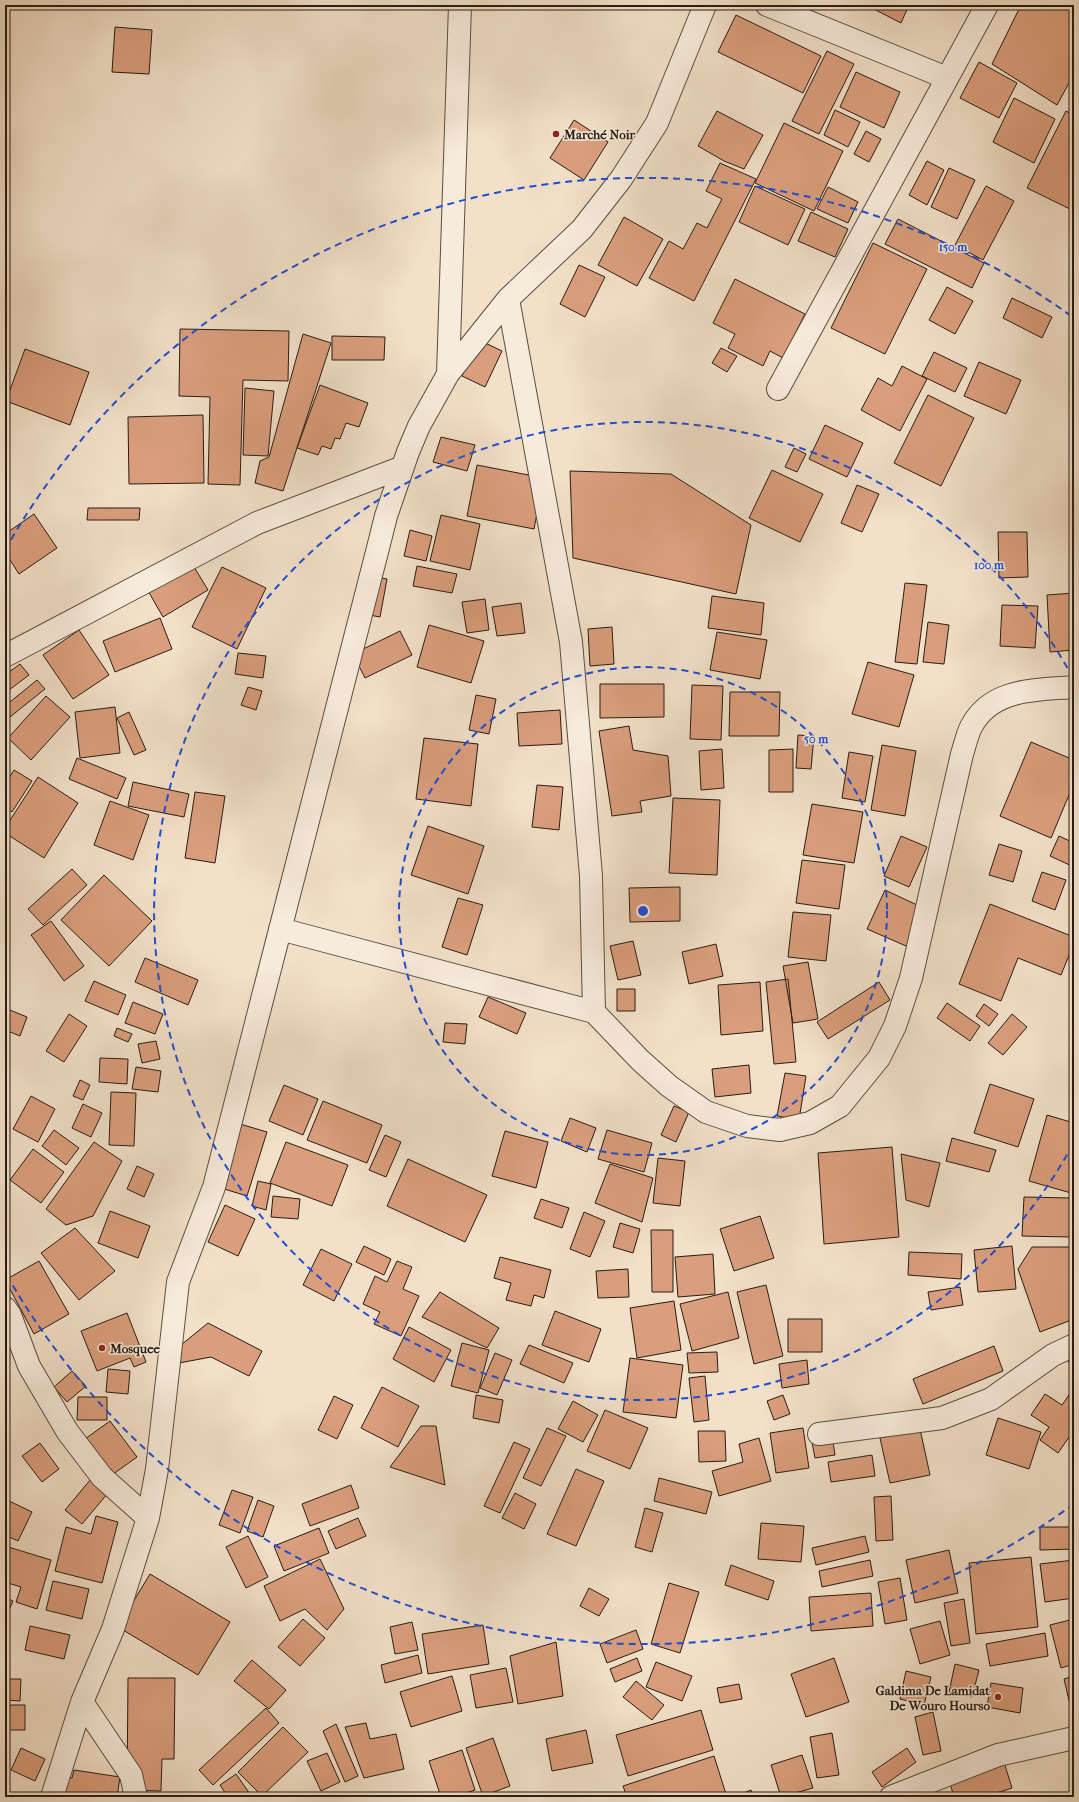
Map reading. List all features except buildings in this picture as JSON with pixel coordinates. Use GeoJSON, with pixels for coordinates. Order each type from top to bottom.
{"type":"FeatureCollection","features":[{"type":"Feature","properties":{"kind":"street"},"geometry":{"type":"LineString","coordinates":[[448,374],[460,5]]}},
{"type":"Feature","properties":{"kind":"street"},"geometry":{"type":"LineString","coordinates":[[52,1797],[82,1702],[113,1629],[148,1518],[157,1469],[178,1282],[214,1187],[380,542],[403,467],[419,426],[448,374],[508,299],[582,229],[621,179],[657,123],[705,5]]}},
{"type":"Feature","properties":{"kind":"street"},"geometry":{"type":"LineString","coordinates":[[767,5],[946,78]]}},
{"type":"Feature","properties":{"kind":"street"},"geometry":{"type":"LineString","coordinates":[[778,389],[987,5]]}},
{"type":"Feature","properties":{"kind":"street"},"geometry":{"type":"LineString","coordinates":[[508,299],[571,642],[590,876],[594,1012]]}},
{"type":"Feature","properties":{"kind":"street"},"geometry":{"type":"LineString","coordinates":[[5,656],[257,523],[403,467]]}},
{"type":"Feature","properties":{"kind":"street"},"geometry":{"type":"LineString","coordinates":[[280,929],[594,1012],[640,1060],[669,1086],[706,1112],[747,1126],[780,1130],[810,1123],[840,1106],[879,1058],[895,1026],[910,978],[962,754],[971,728],[984,709],[1003,696],[1022,691],[1074,687]]}},
{"type":"Feature","properties":{"kind":"street"},"geometry":{"type":"LineString","coordinates":[[5,1308],[10,1315],[29,1366],[67,1431],[102,1477],[148,1518]]}},
{"type":"Feature","properties":{"kind":"street"},"geometry":{"type":"LineString","coordinates":[[819,1434],[942,1418],[991,1399],[1053,1355],[1074,1346]]}},
{"type":"Feature","properties":{"kind":"street"},"geometry":{"type":"LineString","coordinates":[[82,1702],[131,1775],[136,1797]]}},
{"type":"Feature","properties":{"kind":"street"},"geometry":{"type":"LineString","coordinates":[[891,1797],[998,1755],[1074,1738]]}},
{"type":"Feature","properties":{"kind":"place","name":"Marché Noir"},"geometry":{"type":"Point","coordinates":[556,134]}},
{"type":"Feature","properties":{"kind":"place","name":"Mosquee"},"geometry":{"type":"Point","coordinates":[102,1348]}},
{"type":"Feature","properties":{"kind":"place","name":"Galdima De Lamidat De Wouro Hourso"},"geometry":{"type":"Point","coordinates":[998,1697]}}]}
